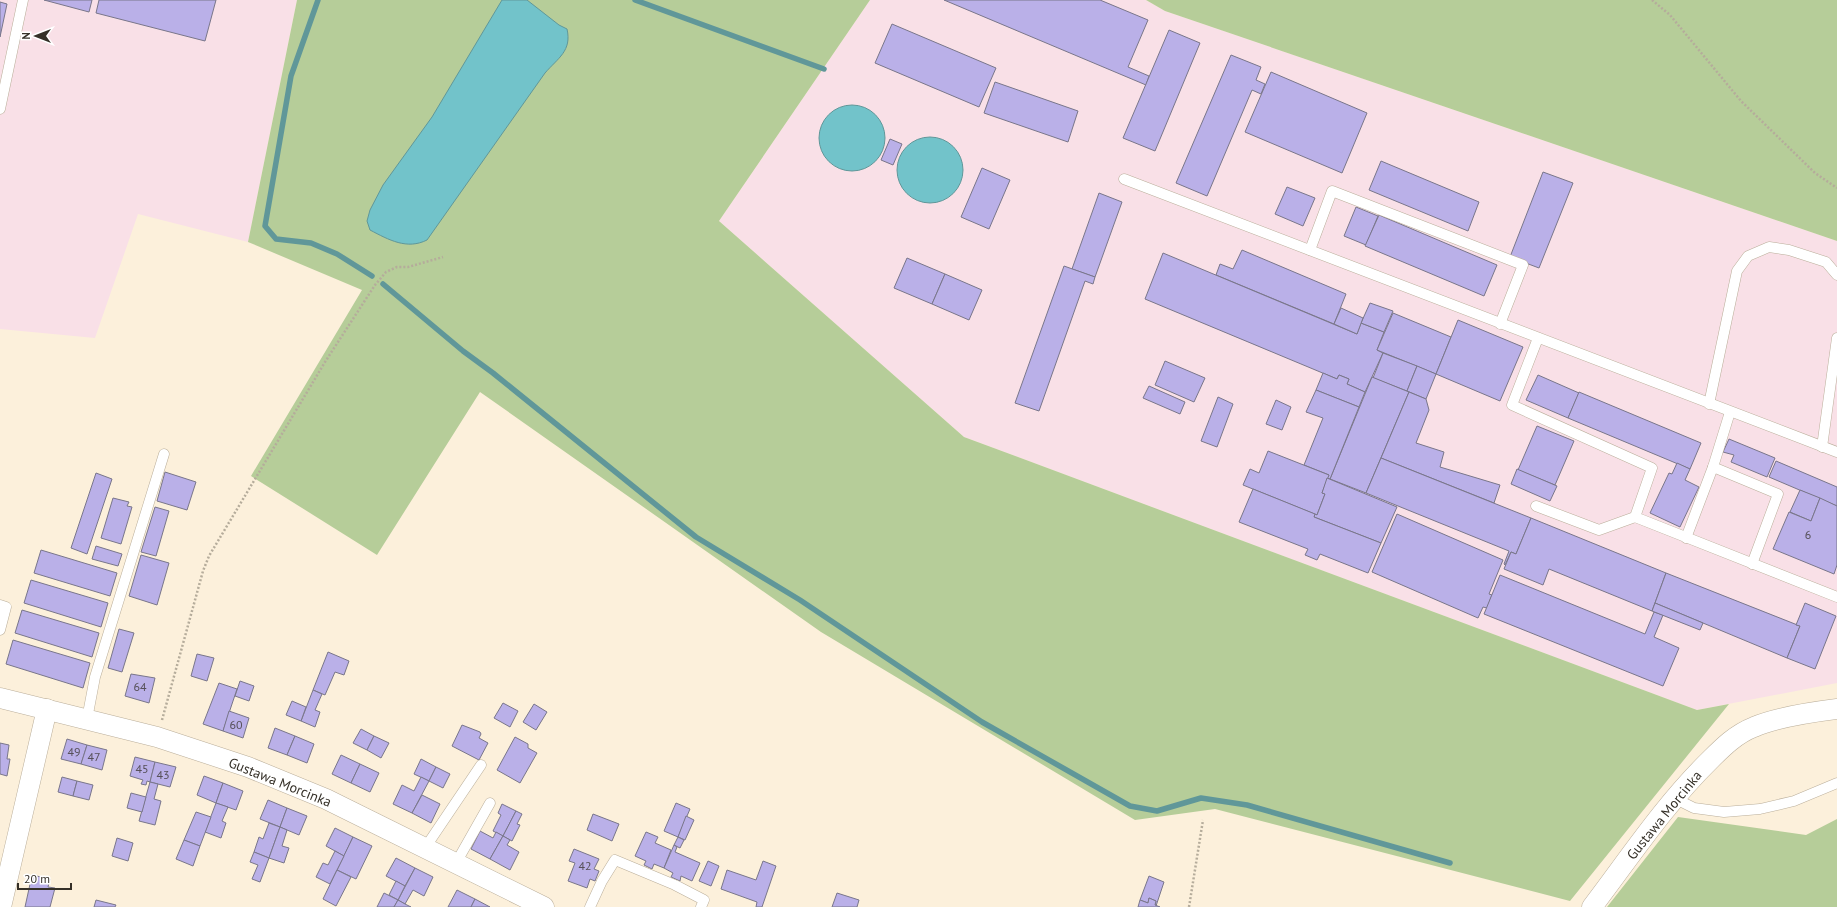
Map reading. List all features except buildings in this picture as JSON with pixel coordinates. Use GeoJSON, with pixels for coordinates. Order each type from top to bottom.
{"type":"FeatureCollection","features":[{"type":"Feature","properties":{"kind":"street","name":"Gustawa Morcinka"},"geometry":{"type":"LineString","coordinates":[[0,698],[157,737],[248,767],[319,796],[456,863],[521,902],[544,907]]}},
{"type":"Feature","properties":{"kind":"street"},"geometry":{"type":"LineString","coordinates":[[1,907],[47,709]]}},
{"type":"Feature","properties":{"kind":"street","name":"Gustawa Morcinka"},"geometry":{"type":"LineString","coordinates":[[1592,907],[1674,798],[1694,775],[1726,744],[1754,727],[1770,722],[1837,709]]}},
{"type":"Feature","properties":{"kind":"lane"},"geometry":{"type":"LineString","coordinates":[[0,109],[23,0]]}},
{"type":"Feature","properties":{"kind":"lane"},"geometry":{"type":"LineString","coordinates":[[1124,179],[1837,452]]}},
{"type":"Feature","properties":{"kind":"lane"},"geometry":{"type":"LineString","coordinates":[[1310,250],[1332,191],[1362,202],[1523,265],[1500,324]]}},
{"type":"Feature","properties":{"kind":"lane"},"geometry":{"type":"LineString","coordinates":[[1709,404],[1737,271],[1748,256],[1769,248],[1789,250],[1826,262],[1837,275]]}},
{"type":"Feature","properties":{"kind":"lane"},"geometry":{"type":"LineString","coordinates":[[1538,338],[1512,406],[1652,468],[1634,517]]}},
{"type":"Feature","properties":{"kind":"lane"},"geometry":{"type":"LineString","coordinates":[[1822,447],[1837,338]]}},
{"type":"Feature","properties":{"kind":"lane"},"geometry":{"type":"LineString","coordinates":[[1686,538],[1713,467],[1730,412]]}},
{"type":"Feature","properties":{"kind":"lane"},"geometry":{"type":"LineString","coordinates":[[87,719],[96,677],[164,454]]}},
{"type":"Feature","properties":{"kind":"lane"},"geometry":{"type":"LineString","coordinates":[[1713,467],[1778,494],[1752,564]]}},
{"type":"Feature","properties":{"kind":"lane"},"geometry":{"type":"LineString","coordinates":[[1536,506],[1599,530],[1634,517],[1837,597]]}},
{"type":"Feature","properties":{"kind":"lane"},"geometry":{"type":"LineString","coordinates":[[0,605],[6,606],[0,630]]}},
{"type":"Feature","properties":{"kind":"lane"},"geometry":{"type":"LineString","coordinates":[[425,848],[481,764]]}},
{"type":"Feature","properties":{"kind":"lane"},"geometry":{"type":"LineString","coordinates":[[1674,798],[1694,808],[1724,812],[1760,809],[1794,802],[1837,783]]}},
{"type":"Feature","properties":{"kind":"lane"},"geometry":{"type":"LineString","coordinates":[[456,863],[490,803]]}},
{"type":"Feature","properties":{"kind":"lane"},"geometry":{"type":"LineString","coordinates":[[590,907],[602,881],[615,860],[691,892],[704,900],[701,907]]}},
{"type":"Feature","properties":{"kind":"path"},"geometry":{"type":"LineString","coordinates":[[1652,0],[1670,15],[1741,101],[1815,173],[1837,188]]}},
{"type":"Feature","properties":{"kind":"path"},"geometry":{"type":"LineString","coordinates":[[157,737],[203,571],[209,556],[325,362],[375,285],[386,272],[397,267],[408,267],[443,257]]}},
{"type":"Feature","properties":{"kind":"path"},"geometry":{"type":"LineString","coordinates":[[1189,907],[1203,820]]}},
{"type":"Feature","properties":{"kind":"shaded area"},"geometry":{"type":"Polygon","coordinates":[[[0,0],[297,0],[248,242],[138,214],[95,338],[0,329],[0,0]]]}},
{"type":"Feature","properties":{"kind":"shaded area"},"geometry":{"type":"Polygon","coordinates":[[[870,0],[1146,0],[1165,11],[1837,241],[1837,683],[1697,710],[964,437],[719,221],[870,0]]]}},
{"type":"Feature","properties":{"kind":"green space"},"geometry":{"type":"Polygon","coordinates":[[[297,0],[870,0],[719,221],[964,437],[1697,710],[1729,704],[1570,901],[1215,809],[1135,820],[821,632],[480,392],[377,555],[251,476],[362,290],[248,242],[297,0]]]}},
{"type":"Feature","properties":{"kind":"green space"},"geometry":{"type":"Polygon","coordinates":[[[1146,0],[1837,0],[1837,241],[1165,11],[1146,0]]]}},
{"type":"Feature","properties":{"kind":"green space"},"geometry":{"type":"Polygon","coordinates":[[[1678,817],[1806,835],[1837,819],[1837,907],[1607,907],[1678,817]]]}},
{"type":"Feature","properties":{"kind":"water"},"geometry":{"type":"Polygon","coordinates":[[[502,0],[527,0],[559,25],[567,29],[568,43],[566,49],[545,73],[427,240],[420,243],[405,244],[391,240],[370,230],[367,221],[370,210],[383,185],[432,117],[502,0]]]}},
{"type":"Feature","properties":{"kind":"water"},"geometry":{"type":"Polygon","coordinates":[[[852,105],[864,108],[875,115],[882,126],[885,138],[882,150],[875,161],[864,168],[852,171],[840,168],[829,161],[822,150],[819,138],[822,126],[829,115],[840,108],[852,105]]]}},
{"type":"Feature","properties":{"kind":"water"},"geometry":{"type":"Polygon","coordinates":[[[930,137],[942,140],[953,147],[960,158],[963,170],[960,182],[953,193],[942,200],[930,203],[918,200],[907,193],[900,182],[897,170],[900,158],[907,147],[918,140],[930,137]]]}},
{"type":"Feature","properties":{"kind":"waterway"},"geometry":{"type":"LineString","coordinates":[[318,0],[291,76],[265,226],[276,239],[311,243],[337,254],[372,276]]}},
{"type":"Feature","properties":{"kind":"waterway"},"geometry":{"type":"LineString","coordinates":[[635,0],[824,69]]}},
{"type":"Feature","properties":{"kind":"waterway"},"geometry":{"type":"LineString","coordinates":[[383,284],[463,351],[493,373],[696,537],[800,600],[982,722],[1130,806],[1157,811],[1201,798],[1247,805],[1450,863]]}}]}
